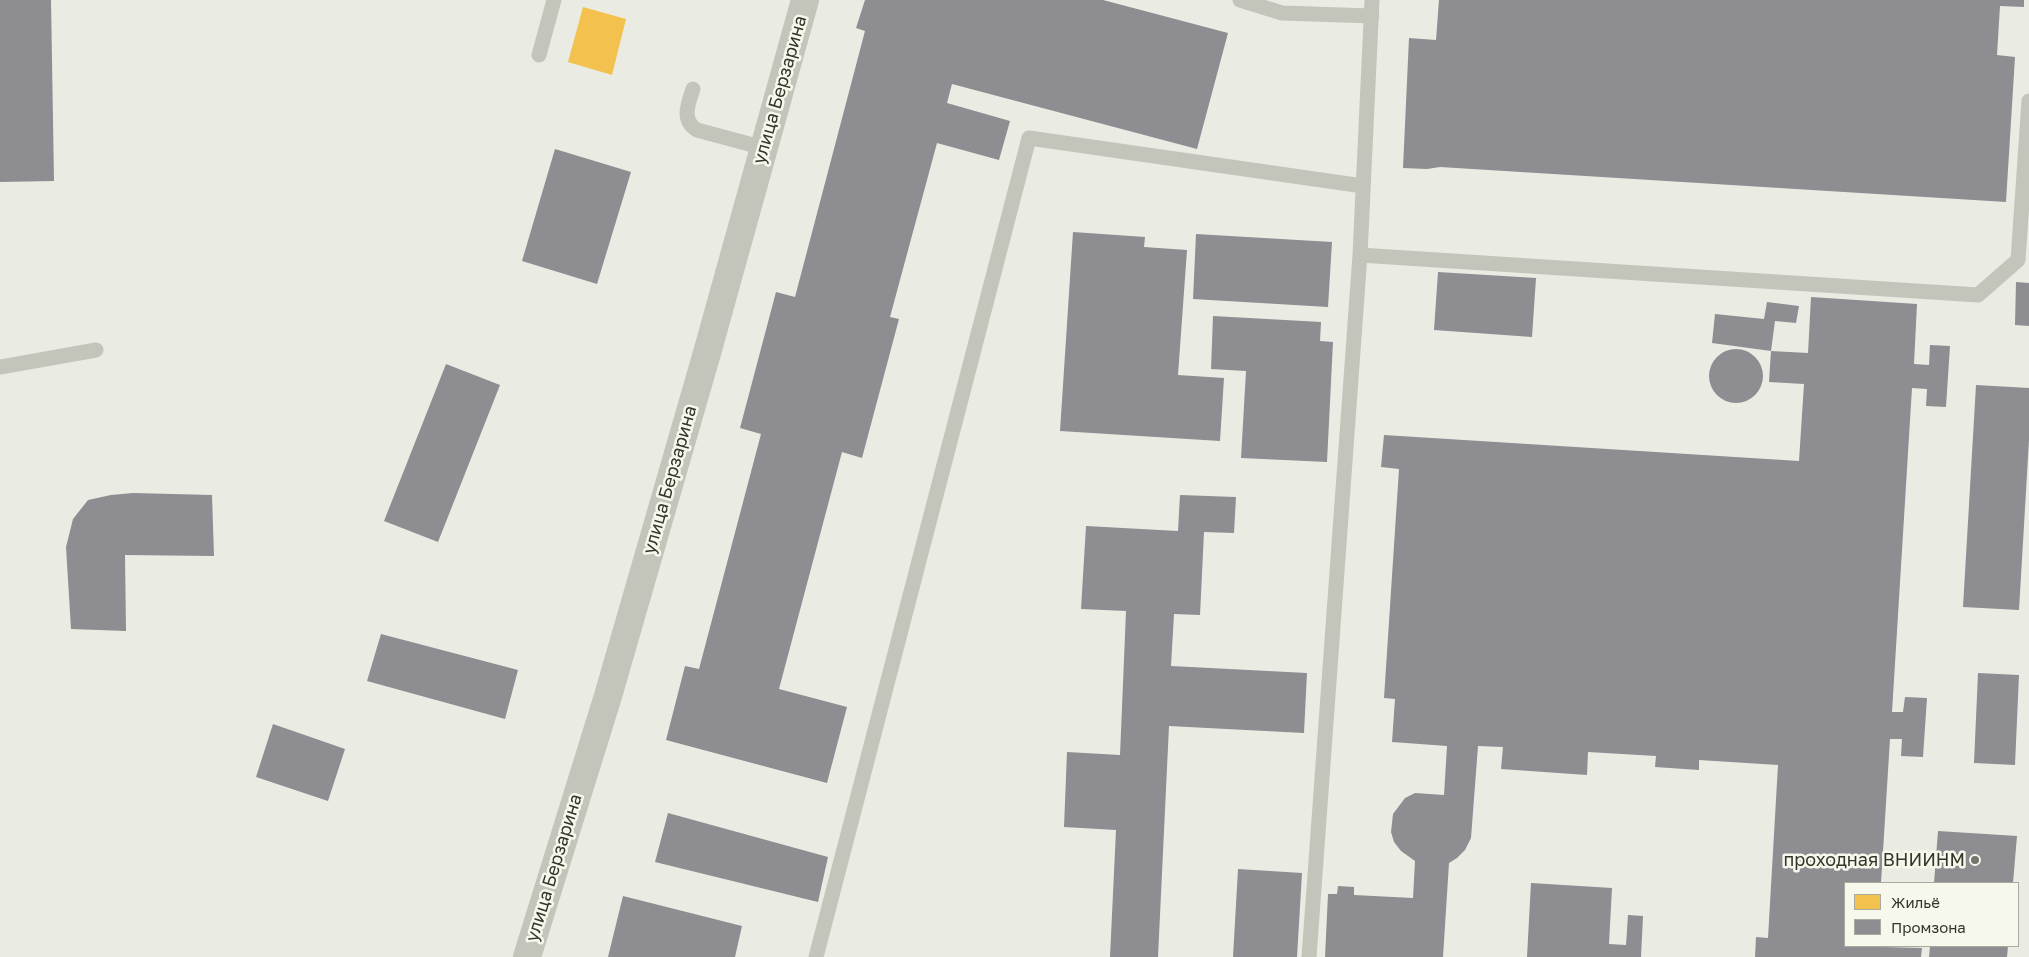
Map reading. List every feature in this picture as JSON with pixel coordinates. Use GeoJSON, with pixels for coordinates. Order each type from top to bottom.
{"type":"FeatureCollection","features":[{"type":"Feature","properties":{"kind":"street","name":"улица Берзарина"},"geometry":{"type":"LineString","coordinates":[[527,957],[608,696],[805,0]]}},
{"type":"Feature","properties":{"kind":"lane"},"geometry":{"type":"LineString","coordinates":[[539,55],[554,0]]}},
{"type":"Feature","properties":{"kind":"lane"},"geometry":{"type":"LineString","coordinates":[[1240,0],[1282,13],[1372,16]]}},
{"type":"Feature","properties":{"kind":"lane"},"geometry":{"type":"LineString","coordinates":[[1310,957],[1360,255],[1372,0]]}},
{"type":"Feature","properties":{"kind":"lane"},"geometry":{"type":"LineString","coordinates":[[693,88],[687,115],[688,121],[692,126],[697,130],[764,148]]}},
{"type":"Feature","properties":{"kind":"lane"},"geometry":{"type":"LineString","coordinates":[[1360,255],[1978,295],[2018,260],[2029,101]]}},
{"type":"Feature","properties":{"kind":"lane"},"geometry":{"type":"LineString","coordinates":[[816,957],[1029,138],[1363,186]]}},
{"type":"Feature","properties":{"kind":"lane"},"geometry":{"type":"LineString","coordinates":[[0,367],[96,350]]}},
{"type":"Feature","properties":{"kind":"building: Жильё"},"geometry":{"type":"Polygon","coordinates":[[[583,7],[626,19],[612,75],[568,62],[583,7]]]}},
{"type":"Feature","properties":{"kind":"building: Промзона"},"geometry":{"type":"Polygon","coordinates":[[[0,0],[51,0],[54,181],[0,182],[0,0]]]}},
{"type":"Feature","properties":{"kind":"building: Промзона"},"geometry":{"type":"Polygon","coordinates":[[[865,0],[1103,0],[1228,33],[1197,149],[952,84],[947,103],[1010,121],[999,160],[937,143],[890,317],[899,319],[862,458],[842,452],[779,689],[847,707],[827,783],[666,740],[685,666],[699,669],[761,434],[740,428],[776,292],[795,297],[865,31],[856,28],[865,0]]]}},
{"type":"Feature","properties":{"kind":"building: Промзона"},"geometry":{"type":"Polygon","coordinates":[[[1439,0],[2024,0],[2024,7],[2000,6],[1997,55],[2015,57],[2006,202],[1440,167],[1427,169],[1403,168],[1409,38],[1436,40],[1439,0]]]}},
{"type":"Feature","properties":{"kind":"building: Промзона"},"geometry":{"type":"Polygon","coordinates":[[[555,149],[631,172],[597,284],[522,261],[555,149]]]}},
{"type":"Feature","properties":{"kind":"building: Промзона"},"geometry":{"type":"Polygon","coordinates":[[[1073,232],[1145,237],[1144,247],[1187,250],[1178,375],[1224,378],[1220,441],[1060,431],[1073,232]]]}},
{"type":"Feature","properties":{"kind":"building: Промзона"},"geometry":{"type":"Polygon","coordinates":[[[1196,234],[1332,242],[1328,307],[1193,299],[1196,234]]]}},
{"type":"Feature","properties":{"kind":"building: Промзона"},"geometry":{"type":"Polygon","coordinates":[[[1438,272],[1536,278],[1532,337],[1434,330],[1438,272]]]}},
{"type":"Feature","properties":{"kind":"building: Промзона"},"geometry":{"type":"Polygon","coordinates":[[[2016,282],[2029,283],[2029,326],[2015,325],[2016,282]]]}},
{"type":"Feature","properties":{"kind":"building: Промзона"},"geometry":{"type":"Polygon","coordinates":[[[1811,297],[1917,304],[1914,364],[1929,365],[1930,345],[1950,346],[1946,407],[1926,406],[1927,389],[1912,388],[1892,712],[1903,712],[1905,697],[1927,698],[1923,757],[1901,756],[1902,739],[1890,739],[1881,882],[1844,882],[1844,947],[1922,948],[1921,957],[1755,957],[1756,937],[1768,938],[1778,765],[1699,760],[1699,770],[1655,767],[1656,756],[1588,752],[1587,775],[1501,769],[1503,747],[1478,746],[1471,838],[1465,850],[1449,863],[1443,957],[1325,957],[1328,894],[1337,894],[1338,886],[1354,887],[1354,895],[1413,898],[1415,861],[1401,851],[1394,842],[1391,832],[1393,814],[1405,798],[1415,793],[1444,795],[1447,746],[1392,742],[1395,699],[1384,698],[1399,469],[1381,467],[1384,435],[1799,461],[1804,384],[1769,382],[1771,351],[1808,353],[1811,297]]]}},
{"type":"Feature","properties":{"kind":"building: Промзона"},"geometry":{"type":"Polygon","coordinates":[[[1767,302],[1799,306],[1796,323],[1775,321],[1771,351],[1712,343],[1715,314],[1764,319],[1767,302]]]}},
{"type":"Feature","properties":{"kind":"building: Промзона"},"geometry":{"type":"Polygon","coordinates":[[[1213,316],[1321,322],[1320,341],[1333,342],[1327,462],[1241,458],[1246,371],[1211,369],[1213,316]]]}},
{"type":"Feature","properties":{"kind":"building: Промзона"},"geometry":{"type":"Polygon","coordinates":[[[1731,349],[1741,349],[1751,353],[1759,361],[1763,376],[1759,391],[1751,399],[1741,403],[1731,403],[1721,399],[1713,391],[1709,381],[1709,371],[1713,361],[1721,353],[1731,349]]]}},
{"type":"Feature","properties":{"kind":"building: Промзона"},"geometry":{"type":"Polygon","coordinates":[[[446,364],[500,385],[438,542],[384,521],[446,364]]]}},
{"type":"Feature","properties":{"kind":"building: Промзона"},"geometry":{"type":"Polygon","coordinates":[[[1976,385],[2029,388],[2029,440],[2019,610],[1963,607],[1976,385]]]}},
{"type":"Feature","properties":{"kind":"building: Промзона"},"geometry":{"type":"Polygon","coordinates":[[[133,493],[212,495],[214,556],[125,555],[126,631],[71,629],[66,547],[73,519],[88,500],[133,493]]]}},
{"type":"Feature","properties":{"kind":"building: Промзона"},"geometry":{"type":"Polygon","coordinates":[[[1180,495],[1236,497],[1234,533],[1204,532],[1200,615],[1174,614],[1171,666],[1307,673],[1304,733],[1169,726],[1158,957],[1110,957],[1116,830],[1064,827],[1067,752],[1120,755],[1126,611],[1081,609],[1086,526],[1178,531],[1180,495]]]}},
{"type":"Feature","properties":{"kind":"building: Промзона"},"geometry":{"type":"Polygon","coordinates":[[[381,634],[518,670],[505,719],[367,681],[381,634]]]}},
{"type":"Feature","properties":{"kind":"building: Промзона"},"geometry":{"type":"Polygon","coordinates":[[[1978,673],[2019,675],[2015,765],[1974,763],[1978,673]]]}},
{"type":"Feature","properties":{"kind":"building: Промзона"},"geometry":{"type":"Polygon","coordinates":[[[273,724],[345,749],[328,801],[256,777],[273,724]]]}},
{"type":"Feature","properties":{"kind":"building: Промзона"},"geometry":{"type":"Polygon","coordinates":[[[668,813],[828,857],[818,902],[655,862],[668,813]]]}},
{"type":"Feature","properties":{"kind":"building: Промзона","name":"проходная ВНИИНМ"},"geometry":{"type":"Polygon","coordinates":[[[1938,831],[2017,836],[2013,882],[1934,882],[1938,831]]]}},
{"type":"Feature","properties":{"kind":"building: Промзона"},"geometry":{"type":"Polygon","coordinates":[[[1238,869],[1302,873],[1297,957],[1233,957],[1238,869]]]}},
{"type":"Feature","properties":{"kind":"building: Промзона"},"geometry":{"type":"Polygon","coordinates":[[[1531,883],[1612,888],[1609,944],[1626,945],[1628,915],[1643,916],[1641,957],[1527,957],[1531,883]]]}},
{"type":"Feature","properties":{"kind":"building: Промзона"},"geometry":{"type":"Polygon","coordinates":[[[623,896],[742,926],[735,957],[608,957],[623,896]]]}},
{"type":"Feature","properties":{"kind":"building: Промзона"},"geometry":{"type":"Polygon","coordinates":[[[1930,947],[2008,947],[2007,957],[1929,957],[1930,947]]]}},
{"type":"Feature","properties":{"kind":"place","name":"проходная ВНИИНМ"},"geometry":{"type":"Point","coordinates":[1975,860]}}]}
